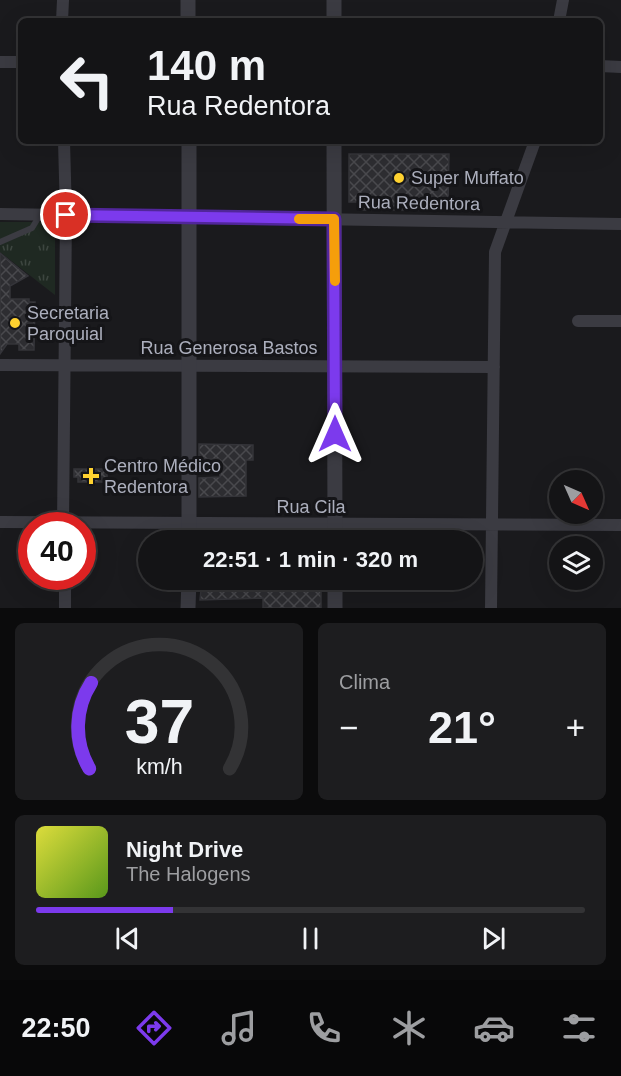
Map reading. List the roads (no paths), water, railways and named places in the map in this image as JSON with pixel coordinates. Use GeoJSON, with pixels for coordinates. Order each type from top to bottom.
{"type":"FeatureCollection","features":[{"type":"Feature","properties":{"kind":"street"},"geometry":{"type":"LineString","coordinates":[[62,18],[63,0]]}},
{"type":"Feature","properties":{"kind":"street"},"geometry":{"type":"LineString","coordinates":[[188,0],[188,18]]}},
{"type":"Feature","properties":{"kind":"street"},"geometry":{"type":"LineString","coordinates":[[334,0],[334,18]]}},
{"type":"Feature","properties":{"kind":"street"},"geometry":{"type":"LineString","coordinates":[[560,18],[563,0]]}},
{"type":"Feature","properties":{"kind":"street"},"geometry":{"type":"LineString","coordinates":[[0,62],[18,62]]}},
{"type":"Feature","properties":{"kind":"street"},"geometry":{"type":"LineString","coordinates":[[603,66],[621,67]]}},
{"type":"Feature","properties":{"kind":"street"},"geometry":{"type":"LineString","coordinates":[[63,512],[66,215],[64,144]]}},
{"type":"Feature","properties":{"kind":"street"},"geometry":{"type":"LineString","coordinates":[[189,144],[190,530]]}},
{"type":"Feature","properties":{"kind":"street"},"geometry":{"type":"LineString","coordinates":[[334,144],[335,530]]}},
{"type":"Feature","properties":{"kind":"street"},"geometry":{"type":"LineString","coordinates":[[491,608],[495,252],[531,144]]}},
{"type":"Feature","properties":{"kind":"street","name":"Rua Redentora"},"geometry":{"type":"LineString","coordinates":[[0,214],[621,224]]}},
{"type":"Feature","properties":{"kind":"street"},"geometry":{"type":"LineString","coordinates":[[578,321],[621,321]]}},
{"type":"Feature","properties":{"kind":"street","name":"Rua Generosa Bastos"},"geometry":{"type":"LineString","coordinates":[[0,365],[494,367]]}},
{"type":"Feature","properties":{"kind":"street","name":"Rua Cila"},"geometry":{"type":"LineString","coordinates":[[0,522],[18,523]]}},
{"type":"Feature","properties":{"kind":"street","name":"Rua Cila"},"geometry":{"type":"LineString","coordinates":[[96,524],[190,524],[299,530]]}},
{"type":"Feature","properties":{"kind":"street","name":"Rua Cila"},"geometry":{"type":"LineString","coordinates":[[387,530],[621,525]]}},
{"type":"Feature","properties":{"kind":"street"},"geometry":{"type":"LineString","coordinates":[[65,590],[66,608]]}},
{"type":"Feature","properties":{"kind":"street"},"geometry":{"type":"LineString","coordinates":[[188,608],[189,590]]}},
{"type":"Feature","properties":{"kind":"street"},"geometry":{"type":"LineString","coordinates":[[335,590],[335,608]]}},
{"type":"Feature","properties":{"kind":"lane"},"geometry":{"type":"LineString","coordinates":[[0,242],[32,228],[41,214]]}},
{"type":"Feature","properties":{"kind":"place","name":"Super Muffato"},"geometry":{"type":"Point","coordinates":[399,178]}},
{"type":"Feature","properties":{"kind":"place","name":"Secretaria Paroquial"},"geometry":{"type":"Point","coordinates":[15,323]}},
{"type":"Feature","properties":{"kind":"place","name":"Centro Médico Redentora"},"geometry":{"type":"Point","coordinates":[91,476]}}]}
